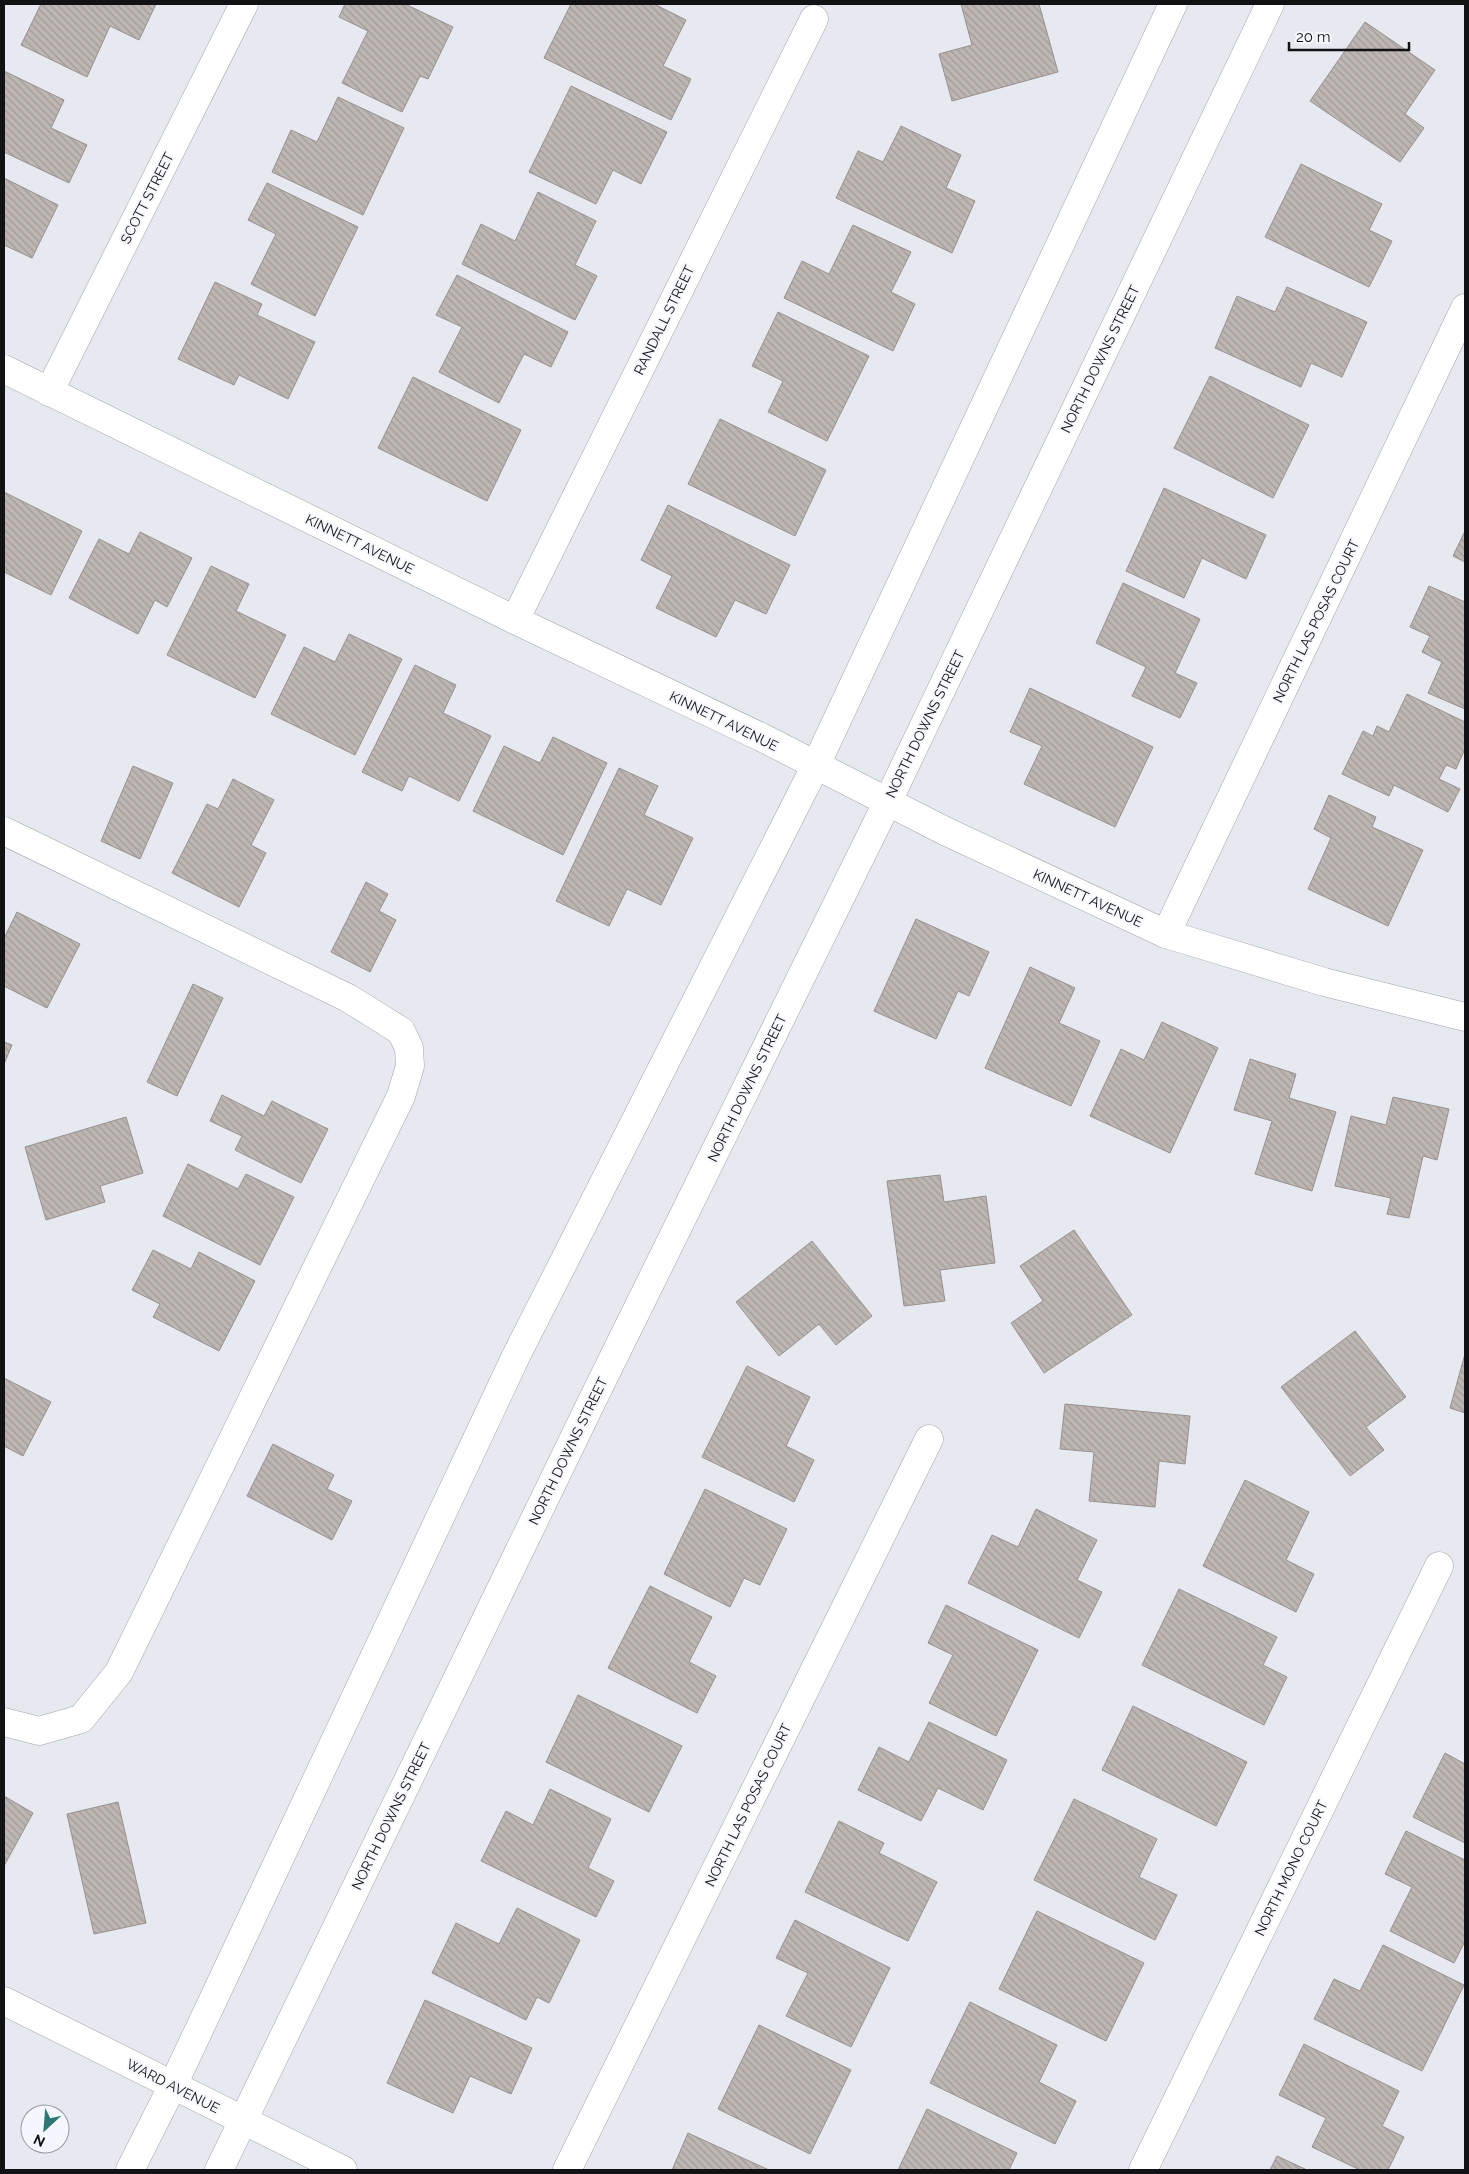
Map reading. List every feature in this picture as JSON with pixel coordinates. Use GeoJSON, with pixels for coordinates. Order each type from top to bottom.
{"type":"FeatureCollection","features":[{"type":"Feature","properties":{"kind":"street","name":"SCOTT STREET"},"geometry":{"type":"LineString","coordinates":[[49,392],[244,4]]}},
{"type":"Feature","properties":{"kind":"street"},"geometry":{"type":"LineString","coordinates":[[130,2170],[172,2085],[516,1356],[815,766],[1174,4]]}},
{"type":"Feature","properties":{"kind":"street","name":"NORTH DOWNS STREET"},"geometry":{"type":"LineString","coordinates":[[219,2170],[244,2122],[592,1401],[888,803],[1270,4]]}},
{"type":"Feature","properties":{"kind":"street","name":"RANDALL STREET"},"geometry":{"type":"LineString","coordinates":[[515,620],[814,19]]}},
{"type":"Feature","properties":{"kind":"street","name":"NORTH LAS POSAS COURT"},"geometry":{"type":"LineString","coordinates":[[1166,934],[1465,308]]}},
{"type":"Feature","properties":{"kind":"street","name":"KINNETT AVENUE"},"geometry":{"type":"LineString","coordinates":[[4,369],[515,620],[761,738],[945,832],[1166,934],[1324,982],[1465,1017]]}},
{"type":"Feature","properties":{"kind":"street"},"geometry":{"type":"LineString","coordinates":[[4,831],[348,998],[401,1031],[409,1048],[410,1066],[401,1096],[119,1672],[80,1719],[39,1731],[4,1722]]}},
{"type":"Feature","properties":{"kind":"street","name":"NORTH LAS POSAS COURT"},"geometry":{"type":"LineString","coordinates":[[566,2170],[929,1439]]}},
{"type":"Feature","properties":{"kind":"street","name":"NORTH MONO COURT"},"geometry":{"type":"LineString","coordinates":[[1142,2170],[1439,1566]]}},
{"type":"Feature","properties":{"kind":"street","name":"WARD AVENUE"},"geometry":{"type":"LineString","coordinates":[[4,2001],[343,2170]]}},
{"type":"Feature","properties":{"kind":"building"},"geometry":{"type":"Polygon","coordinates":[[[41,4],[156,4],[139,40],[110,26],[87,77],[21,45],[41,4]]]}},
{"type":"Feature","properties":{"kind":"building"},"geometry":{"type":"Polygon","coordinates":[[[345,4],[405,4],[453,27],[428,79],[420,76],[402,112],[342,83],[368,31],[339,17],[345,4]]]}},
{"type":"Feature","properties":{"kind":"building"},"geometry":{"type":"Polygon","coordinates":[[[571,4],[654,4],[686,20],[663,66],[691,79],[671,120],[544,58],[571,4]]]}},
{"type":"Feature","properties":{"kind":"building"},"geometry":{"type":"Polygon","coordinates":[[[961,4],[1039,4],[1058,72],[952,101],[939,54],[972,45],[961,4]]]}},
{"type":"Feature","properties":{"kind":"building"},"geometry":{"type":"Polygon","coordinates":[[[1365,22],[1435,70],[1405,114],[1424,128],[1400,162],[1310,101],[1365,22]]]}},
{"type":"Feature","properties":{"kind":"building"},"geometry":{"type":"Polygon","coordinates":[[[4,71],[64,100],[51,128],[87,145],[69,183],[4,152],[4,71]]]}},
{"type":"Feature","properties":{"kind":"building"},"geometry":{"type":"Polygon","coordinates":[[[571,86],[667,132],[641,184],[613,170],[596,204],[529,172],[571,86]]]}},
{"type":"Feature","properties":{"kind":"building"},"geometry":{"type":"Polygon","coordinates":[[[338,97],[404,128],[363,215],[272,172],[291,130],[317,142],[338,97]]]}},
{"type":"Feature","properties":{"kind":"building"},"geometry":{"type":"Polygon","coordinates":[[[901,126],[961,155],[946,188],[975,201],[952,253],[836,198],[858,151],[883,162],[901,126]]]}},
{"type":"Feature","properties":{"kind":"building"},"geometry":{"type":"Polygon","coordinates":[[[1301,164],[1382,204],[1369,230],[1392,241],[1369,287],[1265,237],[1301,164]]]}},
{"type":"Feature","properties":{"kind":"building"},"geometry":{"type":"Polygon","coordinates":[[[4,178],[58,205],[32,258],[4,245],[4,178]]]}},
{"type":"Feature","properties":{"kind":"building"},"geometry":{"type":"Polygon","coordinates":[[[267,183],[358,227],[315,316],[251,284],[276,234],[248,220],[267,183]]]}},
{"type":"Feature","properties":{"kind":"building"},"geometry":{"type":"Polygon","coordinates":[[[538,192],[596,221],[575,265],[597,276],[575,320],[462,264],[481,224],[515,241],[538,192]]]}},
{"type":"Feature","properties":{"kind":"building"},"geometry":{"type":"Polygon","coordinates":[[[853,225],[911,252],[891,292],[915,304],[893,351],[784,298],[802,261],[829,274],[853,225]]]}},
{"type":"Feature","properties":{"kind":"building"},"geometry":{"type":"Polygon","coordinates":[[[457,275],[568,332],[551,367],[524,354],[499,403],[439,372],[462,327],[436,315],[457,275]]]}},
{"type":"Feature","properties":{"kind":"building"},"geometry":{"type":"Polygon","coordinates":[[[215,282],[262,304],[257,315],[315,342],[288,399],[239,375],[234,385],[178,359],[215,282]]]}},
{"type":"Feature","properties":{"kind":"building"},"geometry":{"type":"Polygon","coordinates":[[[1287,287],[1367,322],[1342,377],[1311,363],[1301,387],[1215,348],[1237,296],[1275,312],[1287,287]]]}},
{"type":"Feature","properties":{"kind":"building"},"geometry":{"type":"Polygon","coordinates":[[[778,312],[869,356],[827,441],[768,412],[783,381],[752,366],[778,312]]]}},
{"type":"Feature","properties":{"kind":"building"},"geometry":{"type":"Polygon","coordinates":[[[1210,376],[1309,425],[1273,498],[1174,448],[1210,376]]]}},
{"type":"Feature","properties":{"kind":"building"},"geometry":{"type":"Polygon","coordinates":[[[413,377],[521,430],[487,501],[378,448],[413,377]]]}},
{"type":"Feature","properties":{"kind":"building"},"geometry":{"type":"Polygon","coordinates":[[[720,419],[826,470],[795,536],[688,484],[720,419]]]}},
{"type":"Feature","properties":{"kind":"building"},"geometry":{"type":"Polygon","coordinates":[[[1164,488],[1266,535],[1246,579],[1202,558],[1184,598],[1126,571],[1164,488]]]}},
{"type":"Feature","properties":{"kind":"building"},"geometry":{"type":"Polygon","coordinates":[[[4,492],[82,531],[51,595],[4,572],[4,492]]]}},
{"type":"Feature","properties":{"kind":"building"},"geometry":{"type":"Polygon","coordinates":[[[668,505],[790,565],[766,614],[735,600],[716,637],[656,608],[672,576],[641,560],[668,505]]]}},
{"type":"Feature","properties":{"kind":"building"},"geometry":{"type":"Polygon","coordinates":[[[1465,531],[1465,562],[1453,556],[1465,531]]]}},
{"type":"Feature","properties":{"kind":"building"},"geometry":{"type":"Polygon","coordinates":[[[140,532],[192,558],[167,607],[155,600],[138,634],[69,598],[99,539],[129,554],[140,532]]]}},
{"type":"Feature","properties":{"kind":"building"},"geometry":{"type":"Polygon","coordinates":[[[211,566],[249,584],[236,611],[286,635],[255,698],[167,655],[211,566]]]}},
{"type":"Feature","properties":{"kind":"building"},"geometry":{"type":"Polygon","coordinates":[[[1123,583],[1200,619],[1175,673],[1197,683],[1180,718],[1132,696],[1146,667],[1096,643],[1123,583]]]}},
{"type":"Feature","properties":{"kind":"building"},"geometry":{"type":"Polygon","coordinates":[[[1429,586],[1465,602],[1465,709],[1428,693],[1442,662],[1422,652],[1430,636],[1410,627],[1429,586]]]}},
{"type":"Feature","properties":{"kind":"building"},"geometry":{"type":"Polygon","coordinates":[[[349,634],[402,659],[355,755],[271,714],[304,647],[335,662],[349,634]]]}},
{"type":"Feature","properties":{"kind":"building"},"geometry":{"type":"Polygon","coordinates":[[[415,665],[456,685],[443,713],[491,736],[459,801],[409,776],[402,791],[362,772],[415,665]]]}},
{"type":"Feature","properties":{"kind":"building"},"geometry":{"type":"Polygon","coordinates":[[[1030,688],[1153,747],[1115,827],[1024,784],[1042,746],[1010,732],[1030,688]]]}},
{"type":"Feature","properties":{"kind":"building"},"geometry":{"type":"Polygon","coordinates":[[[1407,694],[1465,722],[1465,749],[1456,769],[1446,765],[1439,779],[1460,789],[1448,812],[1394,785],[1389,796],[1342,774],[1363,731],[1373,736],[1377,726],[1389,732],[1407,694]]]}},
{"type":"Feature","properties":{"kind":"building"},"geometry":{"type":"Polygon","coordinates":[[[553,737],[607,763],[563,855],[473,811],[504,746],[540,763],[553,737]]]}},
{"type":"Feature","properties":{"kind":"building"},"geometry":{"type":"Polygon","coordinates":[[[133,766],[173,783],[140,859],[101,841],[133,766]]]}},
{"type":"Feature","properties":{"kind":"building"},"geometry":{"type":"Polygon","coordinates":[[[619,768],[658,786],[644,815],[693,838],[661,905],[627,889],[609,926],[556,901],[619,768]]]}},
{"type":"Feature","properties":{"kind":"building"},"geometry":{"type":"Polygon","coordinates":[[[233,779],[274,800],[251,845],[266,853],[239,907],[172,873],[207,804],[218,809],[233,779]]]}},
{"type":"Feature","properties":{"kind":"building"},"geometry":{"type":"Polygon","coordinates":[[[1329,795],[1376,817],[1372,827],[1423,850],[1388,926],[1308,889],[1331,838],[1314,829],[1329,795]]]}},
{"type":"Feature","properties":{"kind":"building"},"geometry":{"type":"Polygon","coordinates":[[[366,882],[388,894],[379,911],[396,920],[370,972],[331,952],[366,882]]]}},
{"type":"Feature","properties":{"kind":"building"},"geometry":{"type":"Polygon","coordinates":[[[17,912],[80,944],[47,1008],[4,986],[4,938],[17,912]]]}},
{"type":"Feature","properties":{"kind":"building"},"geometry":{"type":"Polygon","coordinates":[[[916,919],[989,952],[969,996],[958,991],[936,1039],[874,1011],[916,919]]]}},
{"type":"Feature","properties":{"kind":"building"},"geometry":{"type":"Polygon","coordinates":[[[1030,967],[1075,988],[1059,1023],[1100,1041],[1071,1106],[985,1068],[1030,967]]]}},
{"type":"Feature","properties":{"kind":"building"},"geometry":{"type":"Polygon","coordinates":[[[193,984],[223,998],[177,1096],[147,1082],[193,984]]]}},
{"type":"Feature","properties":{"kind":"building"},"geometry":{"type":"Polygon","coordinates":[[[1162,1022],[1218,1048],[1170,1153],[1090,1116],[1121,1049],[1144,1060],[1162,1022]]]}},
{"type":"Feature","properties":{"kind":"building"},"geometry":{"type":"Polygon","coordinates":[[[4,1042],[12,1045],[4,1064],[4,1042]]]}},
{"type":"Feature","properties":{"kind":"building"},"geometry":{"type":"Polygon","coordinates":[[[1250,1059],[1296,1074],[1289,1098],[1336,1112],[1312,1191],[1255,1174],[1272,1121],[1234,1110],[1250,1059]]]}},
{"type":"Feature","properties":{"kind":"building"},"geometry":{"type":"Polygon","coordinates":[[[222,1095],[264,1116],[272,1101],[328,1129],[301,1183],[235,1150],[242,1136],[210,1121],[222,1095]]]}},
{"type":"Feature","properties":{"kind":"building"},"geometry":{"type":"Polygon","coordinates":[[[1393,1097],[1449,1109],[1437,1160],[1423,1156],[1409,1218],[1387,1214],[1391,1198],[1335,1186],[1351,1116],[1386,1125],[1393,1097]]]}},
{"type":"Feature","properties":{"kind":"building"},"geometry":{"type":"Polygon","coordinates":[[[126,1117],[143,1173],[100,1186],[105,1202],[46,1220],[25,1147],[126,1117]]]}},
{"type":"Feature","properties":{"kind":"building"},"geometry":{"type":"Polygon","coordinates":[[[188,1164],[238,1189],[246,1174],[294,1197],[260,1265],[163,1216],[188,1164]]]}},
{"type":"Feature","properties":{"kind":"building"},"geometry":{"type":"Polygon","coordinates":[[[940,1175],[944,1202],[986,1196],[995,1263],[940,1270],[945,1301],[904,1306],[887,1181],[940,1175]]]}},
{"type":"Feature","properties":{"kind":"building"},"geometry":{"type":"Polygon","coordinates":[[[1074,1230],[1132,1315],[1044,1373],[1011,1323],[1043,1301],[1020,1266],[1074,1230]]]}},
{"type":"Feature","properties":{"kind":"building"},"geometry":{"type":"Polygon","coordinates":[[[812,1241],[872,1316],[836,1345],[819,1324],[779,1356],[736,1302],[812,1241]]]}},
{"type":"Feature","properties":{"kind":"building"},"geometry":{"type":"Polygon","coordinates":[[[153,1250],[191,1269],[199,1252],[255,1281],[219,1351],[153,1317],[160,1304],[132,1290],[153,1250]]]}},
{"type":"Feature","properties":{"kind":"building"},"geometry":{"type":"Polygon","coordinates":[[[1355,1331],[1406,1397],[1366,1427],[1384,1450],[1350,1476],[1281,1387],[1355,1331]]]}},
{"type":"Feature","properties":{"kind":"building"},"geometry":{"type":"Polygon","coordinates":[[[1465,1354],[1465,1413],[1450,1408],[1465,1354]]]}},
{"type":"Feature","properties":{"kind":"building"},"geometry":{"type":"Polygon","coordinates":[[[747,1366],[810,1397],[786,1446],[814,1460],[794,1502],[702,1457],[747,1366]]]}},
{"type":"Feature","properties":{"kind":"building"},"geometry":{"type":"Polygon","coordinates":[[[4,1378],[51,1402],[23,1456],[4,1446],[4,1378]]]}},
{"type":"Feature","properties":{"kind":"building"},"geometry":{"type":"Polygon","coordinates":[[[1065,1404],[1190,1416],[1185,1464],[1159,1461],[1155,1507],[1089,1501],[1094,1452],[1060,1449],[1065,1404]]]}},
{"type":"Feature","properties":{"kind":"building"},"geometry":{"type":"Polygon","coordinates":[[[273,1444],[334,1475],[327,1489],[352,1501],[332,1540],[247,1496],[273,1444]]]}},
{"type":"Feature","properties":{"kind":"building"},"geometry":{"type":"Polygon","coordinates":[[[1245,1480],[1309,1512],[1286,1560],[1314,1574],[1296,1612],[1203,1566],[1245,1480]]]}},
{"type":"Feature","properties":{"kind":"building"},"geometry":{"type":"Polygon","coordinates":[[[705,1489],[787,1529],[760,1585],[744,1578],[730,1607],[664,1574],[705,1489]]]}},
{"type":"Feature","properties":{"kind":"building"},"geometry":{"type":"Polygon","coordinates":[[[1036,1509],[1097,1540],[1077,1580],[1102,1592],[1079,1638],[968,1583],[992,1535],[1018,1547],[1036,1509]]]}},
{"type":"Feature","properties":{"kind":"building"},"geometry":{"type":"Polygon","coordinates":[[[650,1586],[712,1617],[689,1662],[716,1676],[697,1713],[608,1668],[650,1586]]]}},
{"type":"Feature","properties":{"kind":"building"},"geometry":{"type":"Polygon","coordinates":[[[1179,1589],[1277,1637],[1263,1665],[1287,1677],[1264,1725],[1142,1665],[1179,1589]]]}},
{"type":"Feature","properties":{"kind":"building"},"geometry":{"type":"Polygon","coordinates":[[[946,1605],[1038,1650],[996,1736],[929,1703],[953,1655],[928,1643],[946,1605]]]}},
{"type":"Feature","properties":{"kind":"building"},"geometry":{"type":"Polygon","coordinates":[[[578,1695],[682,1746],[649,1812],[546,1762],[578,1695]]]}},
{"type":"Feature","properties":{"kind":"building"},"geometry":{"type":"Polygon","coordinates":[[[1133,1706],[1247,1762],[1216,1826],[1102,1770],[1133,1706]]]}},
{"type":"Feature","properties":{"kind":"building"},"geometry":{"type":"Polygon","coordinates":[[[929,1722],[1007,1760],[983,1810],[938,1788],[921,1821],[858,1790],[879,1747],[909,1762],[929,1722]]]}},
{"type":"Feature","properties":{"kind":"building"},"geometry":{"type":"Polygon","coordinates":[[[1445,1753],[1465,1764],[1465,1843],[1413,1817],[1445,1753]]]}},
{"type":"Feature","properties":{"kind":"building"},"geometry":{"type":"Polygon","coordinates":[[[550,1789],[611,1819],[588,1868],[614,1881],[596,1917],[481,1861],[506,1811],[533,1825],[550,1789]]]}},
{"type":"Feature","properties":{"kind":"building"},"geometry":{"type":"Polygon","coordinates":[[[4,1796],[33,1813],[4,1866],[4,1796]]]}},
{"type":"Feature","properties":{"kind":"building"},"geometry":{"type":"Polygon","coordinates":[[[1074,1799],[1157,1839],[1139,1877],[1177,1895],[1155,1940],[1034,1880],[1074,1799]]]}},
{"type":"Feature","properties":{"kind":"building"},"geometry":{"type":"Polygon","coordinates":[[[118,1802],[146,1923],[94,1934],[67,1814],[118,1802]]]}},
{"type":"Feature","properties":{"kind":"building"},"geometry":{"type":"Polygon","coordinates":[[[839,1821],[884,1843],[879,1853],[937,1882],[908,1941],[805,1892],[839,1821]]]}},
{"type":"Feature","properties":{"kind":"building"},"geometry":{"type":"Polygon","coordinates":[[[1406,1831],[1465,1860],[1465,1941],[1454,1963],[1390,1931],[1412,1887],[1385,1874],[1406,1831]]]}},
{"type":"Feature","properties":{"kind":"building"},"geometry":{"type":"Polygon","coordinates":[[[517,1908],[580,1940],[549,2003],[537,1997],[526,2020],[432,1973],[456,1923],[499,1944],[517,1908]]]}},
{"type":"Feature","properties":{"kind":"building"},"geometry":{"type":"Polygon","coordinates":[[[1037,1911],[1144,1963],[1106,2041],[999,1989],[1037,1911]]]}},
{"type":"Feature","properties":{"kind":"building"},"geometry":{"type":"Polygon","coordinates":[[[795,1920],[890,1968],[851,2047],[786,2016],[808,1973],[776,1958],[795,1920]]]}},
{"type":"Feature","properties":{"kind":"building"},"geometry":{"type":"Polygon","coordinates":[[[1383,1945],[1464,1985],[1422,2071],[1314,2019],[1334,1979],[1360,1991],[1383,1945]]]}},
{"type":"Feature","properties":{"kind":"building"},"geometry":{"type":"Polygon","coordinates":[[[425,2000],[532,2048],[511,2094],[470,2076],[453,2113],[387,2083],[425,2000]]]}},
{"type":"Feature","properties":{"kind":"building"},"geometry":{"type":"Polygon","coordinates":[[[970,2002],[1057,2045],[1039,2082],[1076,2101],[1055,2144],[930,2083],[970,2002]]]}},
{"type":"Feature","properties":{"kind":"building"},"geometry":{"type":"Polygon","coordinates":[[[759,2025],[851,2070],[810,2154],[718,2109],[759,2025]]]}},
{"type":"Feature","properties":{"kind":"building"},"geometry":{"type":"Polygon","coordinates":[[[1304,2044],[1399,2091],[1382,2126],[1404,2137],[1388,2170],[1360,2170],[1312,2147],[1326,2118],[1279,2095],[1304,2044]]]}},
{"type":"Feature","properties":{"kind":"building"},"geometry":{"type":"Polygon","coordinates":[[[927,2109],[1017,2153],[1009,2170],[898,2170],[927,2109]]]}},
{"type":"Feature","properties":{"kind":"building"},"geometry":{"type":"Polygon","coordinates":[[[688,2133],[769,2170],[672,2170],[688,2133]]]}},
{"type":"Feature","properties":{"kind":"building"},"geometry":{"type":"Polygon","coordinates":[[[1277,2156],[1307,2170],[1270,2170],[1277,2156]]]}}]}
